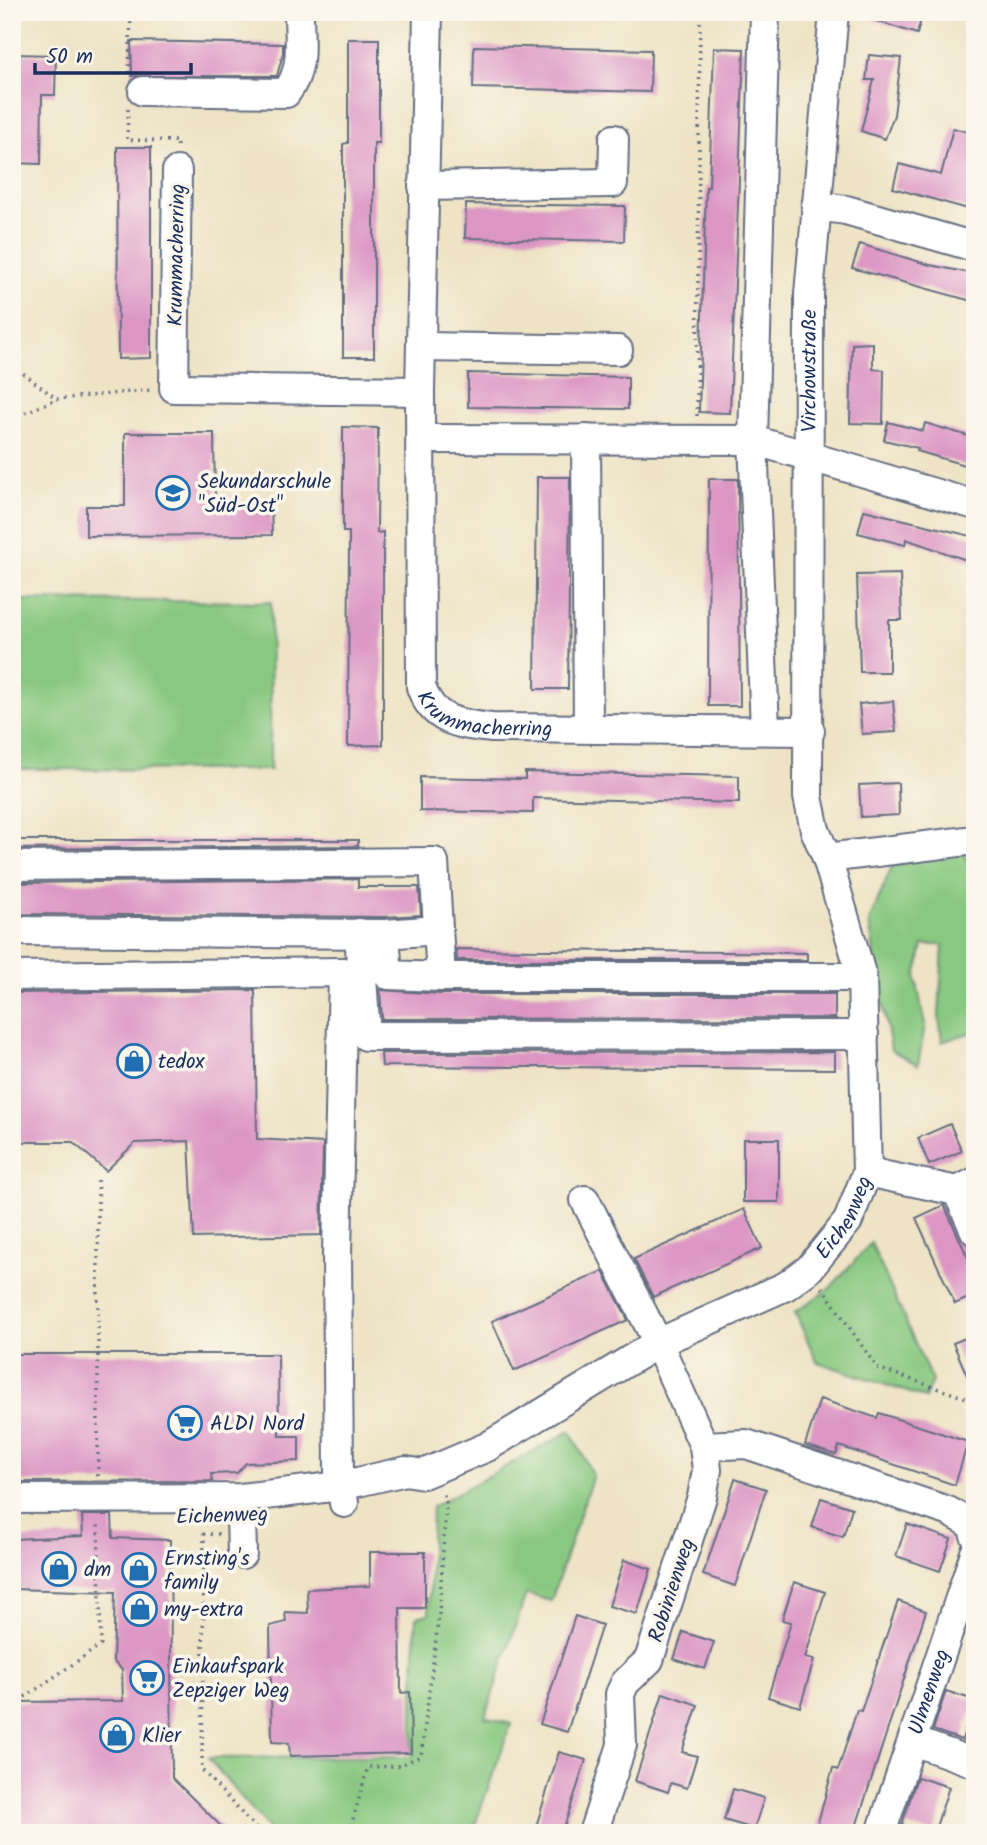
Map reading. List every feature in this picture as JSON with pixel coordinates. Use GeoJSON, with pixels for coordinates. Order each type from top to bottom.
{"type":"FeatureCollection","features":[{"type":"Feature","properties":{"kind":"street"},"geometry":{"type":"LineString","coordinates":[[143,90],[286,93],[298,78],[300,66],[299,12]]}},
{"type":"Feature","properties":{"kind":"street","name":"Krummacherring"},"geometry":{"type":"LineString","coordinates":[[428,12],[420,391],[423,439],[421,687],[428,706],[456,724],[492,728],[765,728],[810,731]]}},
{"type":"Feature","properties":{"kind":"street"},"geometry":{"type":"LineString","coordinates":[[765,12],[753,440],[765,728]]}},
{"type":"Feature","properties":{"kind":"street","name":"Virchowstraße"},"geometry":{"type":"LineString","coordinates":[[810,731],[807,454],[809,294],[834,12]]}},
{"type":"Feature","properties":{"kind":"street"},"geometry":{"type":"LineString","coordinates":[[423,186],[613,183],[614,139]]}},
{"type":"Feature","properties":{"kind":"street","name":"Krummacherring"},"geometry":{"type":"LineString","coordinates":[[174,388],[177,171]]}},
{"type":"Feature","properties":{"kind":"street"},"geometry":{"type":"LineString","coordinates":[[816,206],[846,210],[975,247]]}},
{"type":"Feature","properties":{"kind":"street"},"geometry":{"type":"LineString","coordinates":[[423,347],[618,349]]}},
{"type":"Feature","properties":{"kind":"street"},"geometry":{"type":"LineString","coordinates":[[174,388],[420,391]]}},
{"type":"Feature","properties":{"kind":"street"},"geometry":{"type":"LineString","coordinates":[[423,439],[753,440],[975,505]]}},
{"type":"Feature","properties":{"kind":"street"},"geometry":{"type":"LineString","coordinates":[[586,439],[588,728]]}},
{"type":"Feature","properties":{"kind":"street","name":"Eichenweg"},"geometry":{"type":"LineString","coordinates":[[12,1499],[97,1508],[242,1535],[406,1471],[430,1472],[499,1441],[658,1343],[786,1286],[809,1269],[848,1221],[867,1172],[862,977],[827,858],[815,830],[808,797],[810,731]]}},
{"type":"Feature","properties":{"kind":"street"},"geometry":{"type":"LineString","coordinates":[[827,858],[975,840]]}},
{"type":"Feature","properties":{"kind":"street"},"geometry":{"type":"LineString","coordinates":[[12,866],[434,862],[441,977]]}},
{"type":"Feature","properties":{"kind":"street"},"geometry":{"type":"LineString","coordinates":[[12,931],[372,933],[438,930]]}},
{"type":"Feature","properties":{"kind":"street"},"geometry":{"type":"LineString","coordinates":[[372,933],[387,975],[862,977]]}},
{"type":"Feature","properties":{"kind":"street"},"geometry":{"type":"LineString","coordinates":[[372,933],[366,1036],[864,1035]]}},
{"type":"Feature","properties":{"kind":"street"},"geometry":{"type":"LineString","coordinates":[[12,976],[343,972],[337,1255],[342,1495]]}},
{"type":"Feature","properties":{"kind":"street"},"geometry":{"type":"LineString","coordinates":[[867,1172],[966,1187],[975,1231]]}},
{"type":"Feature","properties":{"kind":"street","name":"Robinienweg"},"geometry":{"type":"LineString","coordinates":[[586,1200],[658,1343],[704,1446],[707,1470],[702,1497],[649,1660],[625,1683],[620,1694],[622,1745],[593,1833]]}},
{"type":"Feature","properties":{"kind":"street"},"geometry":{"type":"LineString","coordinates":[[704,1446],[746,1444],[948,1511],[974,1528]]}},
{"type":"Feature","properties":{"kind":"street","name":"Eichenweg"},"geometry":{"type":"LineString","coordinates":[[12,1519],[97,1508],[241,1498],[342,1495]]}},
{"type":"Feature","properties":{"kind":"street","name":"Ulmenweg"},"geometry":{"type":"LineString","coordinates":[[881,1833],[975,1553]]}},
{"type":"Feature","properties":{"kind":"street"},"geometry":{"type":"LineString","coordinates":[[913,1741],[975,1763]]}},
{"type":"Feature","properties":{"kind":"path"},"geometry":{"type":"LineString","coordinates":[[696,440],[700,12]]}},
{"type":"Feature","properties":{"kind":"path"},"geometry":{"type":"LineString","coordinates":[[12,365],[57,399]]}},
{"type":"Feature","properties":{"kind":"path"},"geometry":{"type":"LineString","coordinates":[[12,488],[16,486],[14,418],[57,399],[174,388]]}},
{"type":"Feature","properties":{"kind":"path"},"geometry":{"type":"LineString","coordinates":[[12,1701],[19,1701],[101,1645],[97,1508],[98,1177]]}},
{"type":"Feature","properties":{"kind":"path"},"geometry":{"type":"LineString","coordinates":[[809,1269],[877,1368],[975,1401]]}},
{"type":"Feature","properties":{"kind":"path"},"geometry":{"type":"LineString","coordinates":[[349,1833],[368,1767],[398,1766],[421,1756],[439,1615],[446,1503],[430,1472]]}},
{"type":"Feature","properties":{"kind":"path"},"geometry":{"type":"LineString","coordinates":[[242,1535],[204,1534],[202,1770],[260,1833]]}},
{"type":"Feature","properties":{"kind":"green space"},"geometry":{"type":"Polygon","coordinates":[[[12,600],[271,602],[270,770],[12,769],[12,600]]]}},
{"type":"Feature","properties":{"kind":"green space"},"geometry":{"type":"Polygon","coordinates":[[[961,848],[975,874],[975,1031],[942,1042],[939,1016],[943,945],[923,945],[916,978],[925,1025],[918,1065],[891,1050],[869,922],[892,866],[961,848]]]}},
{"type":"Feature","properties":{"kind":"green space"},"geometry":{"type":"Polygon","coordinates":[[[871,1243],[932,1381],[925,1398],[817,1362],[795,1312],[830,1288],[871,1243]]]}},
{"type":"Feature","properties":{"kind":"green space"},"geometry":{"type":"Polygon","coordinates":[[[570,1431],[593,1475],[551,1601],[526,1594],[485,1717],[511,1724],[472,1833],[272,1833],[208,1758],[412,1757],[416,1617],[429,1614],[432,1507],[570,1431]]]}},
{"type":"Feature","properties":{"kind":"building"},"geometry":{"type":"Polygon","coordinates":[[[861,12],[923,12],[917,34],[861,16],[861,12]]]}},
{"type":"Feature","properties":{"kind":"building"},"geometry":{"type":"Polygon","coordinates":[[[348,39],[379,39],[379,143],[374,143],[374,357],[343,357],[343,144],[348,143],[348,39]]]}},
{"type":"Feature","properties":{"kind":"building"},"geometry":{"type":"Polygon","coordinates":[[[131,41],[283,44],[283,53],[277,76],[132,76],[131,41]]]}},
{"type":"Feature","properties":{"kind":"building"},"geometry":{"type":"Polygon","coordinates":[[[474,46],[651,50],[650,92],[473,88],[474,46]]]}},
{"type":"Feature","properties":{"kind":"building"},"geometry":{"type":"Polygon","coordinates":[[[714,48],[744,49],[730,413],[699,412],[706,187],[709,187],[714,48]]]}},
{"type":"Feature","properties":{"kind":"building"},"geometry":{"type":"Polygon","coordinates":[[[12,54],[56,55],[55,95],[42,95],[41,164],[12,163],[12,54]]]}},
{"type":"Feature","properties":{"kind":"building"},"geometry":{"type":"Polygon","coordinates":[[[869,55],[901,58],[894,115],[885,139],[861,131],[874,80],[866,80],[869,55]]]}},
{"type":"Feature","properties":{"kind":"building"},"geometry":{"type":"Polygon","coordinates":[[[953,128],[975,134],[975,211],[893,188],[899,164],[941,175],[953,128]]]}},
{"type":"Feature","properties":{"kind":"building"},"geometry":{"type":"Polygon","coordinates":[[[117,147],[151,147],[151,358],[118,359],[117,147]]]}},
{"type":"Feature","properties":{"kind":"building"},"geometry":{"type":"Polygon","coordinates":[[[466,204],[625,206],[624,241],[465,238],[466,204]]]}},
{"type":"Feature","properties":{"kind":"building"},"geometry":{"type":"Polygon","coordinates":[[[860,244],[930,265],[975,274],[975,302],[852,268],[860,244]]]}},
{"type":"Feature","properties":{"kind":"building"},"geometry":{"type":"Polygon","coordinates":[[[873,343],[873,369],[884,370],[883,424],[850,423],[852,344],[873,343]]]}},
{"type":"Feature","properties":{"kind":"building"},"geometry":{"type":"Polygon","coordinates":[[[468,373],[628,377],[628,409],[468,407],[468,373]]]}},
{"type":"Feature","properties":{"kind":"building"},"geometry":{"type":"Polygon","coordinates":[[[888,422],[923,431],[925,423],[975,438],[971,467],[917,451],[918,448],[884,440],[888,422]]]}},
{"type":"Feature","properties":{"kind":"building"},"geometry":{"type":"Polygon","coordinates":[[[343,427],[378,428],[377,533],[383,532],[383,745],[348,746],[349,532],[343,532],[343,427]]]}},
{"type":"Feature","properties":{"kind":"building","name":"Sekundarschule \"Süd-Ost\""},"geometry":{"type":"Polygon","coordinates":[[[125,433],[214,433],[215,505],[271,504],[272,535],[86,536],[86,506],[125,506],[125,433]]]}},
{"type":"Feature","properties":{"kind":"building"},"geometry":{"type":"Polygon","coordinates":[[[537,477],[570,477],[568,689],[535,689],[537,477]]]}},
{"type":"Feature","properties":{"kind":"building"},"geometry":{"type":"Polygon","coordinates":[[[709,479],[738,479],[740,706],[708,706],[709,479]]]}},
{"type":"Feature","properties":{"kind":"building"},"geometry":{"type":"Polygon","coordinates":[[[864,510],[975,537],[975,563],[906,539],[905,545],[858,533],[864,510]]]}},
{"type":"Feature","properties":{"kind":"building"},"geometry":{"type":"Polygon","coordinates":[[[900,574],[902,620],[889,620],[889,672],[860,672],[857,575],[900,574]]]}},
{"type":"Feature","properties":{"kind":"building"},"geometry":{"type":"Polygon","coordinates":[[[893,701],[896,732],[862,734],[859,704],[893,701]]]}},
{"type":"Feature","properties":{"kind":"building"},"geometry":{"type":"Polygon","coordinates":[[[525,772],[739,776],[739,803],[533,798],[533,813],[420,811],[420,777],[525,779],[525,772]]]}},
{"type":"Feature","properties":{"kind":"building"},"geometry":{"type":"Polygon","coordinates":[[[898,783],[899,815],[861,817],[859,785],[898,783]]]}},
{"type":"Feature","properties":{"kind":"building"},"geometry":{"type":"Polygon","coordinates":[[[12,840],[358,840],[358,846],[12,849],[12,840]]]}},
{"type":"Feature","properties":{"kind":"building"},"geometry":{"type":"Polygon","coordinates":[[[358,879],[358,887],[419,887],[421,915],[12,914],[12,883],[358,879]]]}},
{"type":"Feature","properties":{"kind":"building"},"geometry":{"type":"Polygon","coordinates":[[[456,949],[807,953],[807,960],[457,960],[456,949]]]}},
{"type":"Feature","properties":{"kind":"building","name":"tedox"},"geometry":{"type":"Polygon","coordinates":[[[255,990],[257,1139],[323,1143],[321,1235],[194,1238],[189,1141],[135,1143],[106,1171],[73,1142],[12,1142],[12,993],[255,990]]]}},
{"type":"Feature","properties":{"kind":"building"},"geometry":{"type":"Polygon","coordinates":[[[380,990],[441,994],[835,994],[835,1018],[382,1019],[380,990]]]}},
{"type":"Feature","properties":{"kind":"building"},"geometry":{"type":"Polygon","coordinates":[[[835,1052],[835,1069],[382,1066],[381,1053],[835,1052]]]}},
{"type":"Feature","properties":{"kind":"building"},"geometry":{"type":"Polygon","coordinates":[[[950,1124],[962,1151],[929,1165],[918,1138],[950,1124]]]}},
{"type":"Feature","properties":{"kind":"building"},"geometry":{"type":"Polygon","coordinates":[[[743,1139],[779,1139],[779,1202],[743,1202],[743,1139]]]}},
{"type":"Feature","properties":{"kind":"building"},"geometry":{"type":"Polygon","coordinates":[[[944,1205],[969,1260],[975,1258],[975,1295],[955,1304],[916,1218],[944,1205]]]}},
{"type":"Feature","properties":{"kind":"building"},"geometry":{"type":"Polygon","coordinates":[[[744,1209],[762,1248],[653,1297],[634,1259],[744,1209]]]}},
{"type":"Feature","properties":{"kind":"building"},"geometry":{"type":"Polygon","coordinates":[[[603,1271],[628,1320],[514,1371],[492,1321],[603,1271]]]}},
{"type":"Feature","properties":{"kind":"building"},"geometry":{"type":"Polygon","coordinates":[[[975,1334],[975,1394],[953,1343],[975,1334]]]}},
{"type":"Feature","properties":{"kind":"building"},"geometry":{"type":"Polygon","coordinates":[[[12,1354],[278,1354],[279,1436],[299,1436],[299,1461],[246,1463],[237,1473],[211,1474],[212,1481],[12,1482],[12,1354]]]}},
{"type":"Feature","properties":{"kind":"building"},"geometry":{"type":"Polygon","coordinates":[[[820,1399],[877,1418],[879,1413],[968,1442],[955,1485],[839,1446],[836,1455],[805,1445],[820,1399]]]}},
{"type":"Feature","properties":{"kind":"building"},"geometry":{"type":"Polygon","coordinates":[[[735,1479],[766,1489],[735,1586],[703,1575],[735,1479]]]}},
{"type":"Feature","properties":{"kind":"building"},"geometry":{"type":"Polygon","coordinates":[[[821,1498],[852,1508],[843,1537],[812,1527],[821,1498]]]}},
{"type":"Feature","properties":{"kind":"building","name":"Einkaufspark Zepziger Weg"},"geometry":{"type":"Polygon","coordinates":[[[82,1515],[112,1515],[113,1538],[170,1540],[172,1778],[228,1833],[15,1833],[12,1828],[12,1702],[123,1701],[122,1670],[113,1661],[115,1592],[12,1589],[12,1539],[83,1536],[82,1515]]]}},
{"type":"Feature","properties":{"kind":"building"},"geometry":{"type":"Polygon","coordinates":[[[907,1524],[951,1539],[940,1571],[896,1556],[907,1524]]]}},
{"type":"Feature","properties":{"kind":"building"},"geometry":{"type":"Polygon","coordinates":[[[370,1552],[425,1552],[425,1608],[400,1608],[401,1693],[410,1692],[411,1753],[290,1756],[289,1743],[272,1742],[270,1626],[286,1622],[285,1612],[308,1613],[307,1589],[370,1586],[370,1552]]]}},
{"type":"Feature","properties":{"kind":"building"},"geometry":{"type":"Polygon","coordinates":[[[624,1560],[651,1569],[637,1614],[609,1606],[624,1560]]]}},
{"type":"Feature","properties":{"kind":"building"},"geometry":{"type":"Polygon","coordinates":[[[794,1582],[825,1592],[805,1658],[814,1660],[800,1707],[768,1697],[791,1622],[782,1620],[794,1582]]]}},
{"type":"Feature","properties":{"kind":"building"},"geometry":{"type":"Polygon","coordinates":[[[898,1601],[926,1611],[854,1833],[815,1833],[833,1768],[838,1770],[857,1710],[861,1711],[898,1601]]]}},
{"type":"Feature","properties":{"kind":"building"},"geometry":{"type":"Polygon","coordinates":[[[575,1616],[602,1625],[567,1732],[540,1724],[575,1616]]]}},
{"type":"Feature","properties":{"kind":"building"},"geometry":{"type":"Polygon","coordinates":[[[683,1632],[714,1642],[705,1669],[674,1659],[683,1632]]]}},
{"type":"Feature","properties":{"kind":"building"},"geometry":{"type":"Polygon","coordinates":[[[946,1691],[974,1700],[962,1740],[933,1730],[946,1691]]]}},
{"type":"Feature","properties":{"kind":"building"},"geometry":{"type":"Polygon","coordinates":[[[663,1693],[698,1705],[682,1752],[697,1756],[687,1788],[671,1783],[668,1792],[635,1781],[663,1693]]]}},
{"type":"Feature","properties":{"kind":"building"},"geometry":{"type":"Polygon","coordinates":[[[559,1752],[586,1760],[562,1833],[534,1833],[559,1752]]]}},
{"type":"Feature","properties":{"kind":"building"},"geometry":{"type":"Polygon","coordinates":[[[917,1777],[949,1787],[934,1833],[902,1825],[917,1777]]]}},
{"type":"Feature","properties":{"kind":"building"},"geometry":{"type":"Polygon","coordinates":[[[733,1789],[764,1798],[754,1829],[724,1820],[733,1789]]]}},
{"type":"Feature","properties":{"kind":"place","name":"Sekundarschule \"Süd-Ost\""},"geometry":{"type":"Point","coordinates":[173,493]}},
{"type":"Feature","properties":{"kind":"place","name":"tedox"},"geometry":{"type":"Point","coordinates":[134,1061]}},
{"type":"Feature","properties":{"kind":"place","name":"ALDI Nord"},"geometry":{"type":"Point","coordinates":[185,1423]}},
{"type":"Feature","properties":{"kind":"place","name":"dm"},"geometry":{"type":"Point","coordinates":[59,1569]}},
{"type":"Feature","properties":{"kind":"place","name":"Ernsting's family"},"geometry":{"type":"Point","coordinates":[139,1570]}},
{"type":"Feature","properties":{"kind":"place","name":"my-extra"},"geometry":{"type":"Point","coordinates":[140,1609]}},
{"type":"Feature","properties":{"kind":"place","name":"Einkaufspark Zepziger Weg"},"geometry":{"type":"Point","coordinates":[147,1678]}},
{"type":"Feature","properties":{"kind":"place","name":"Klier"},"geometry":{"type":"Point","coordinates":[117,1735]}}]}
